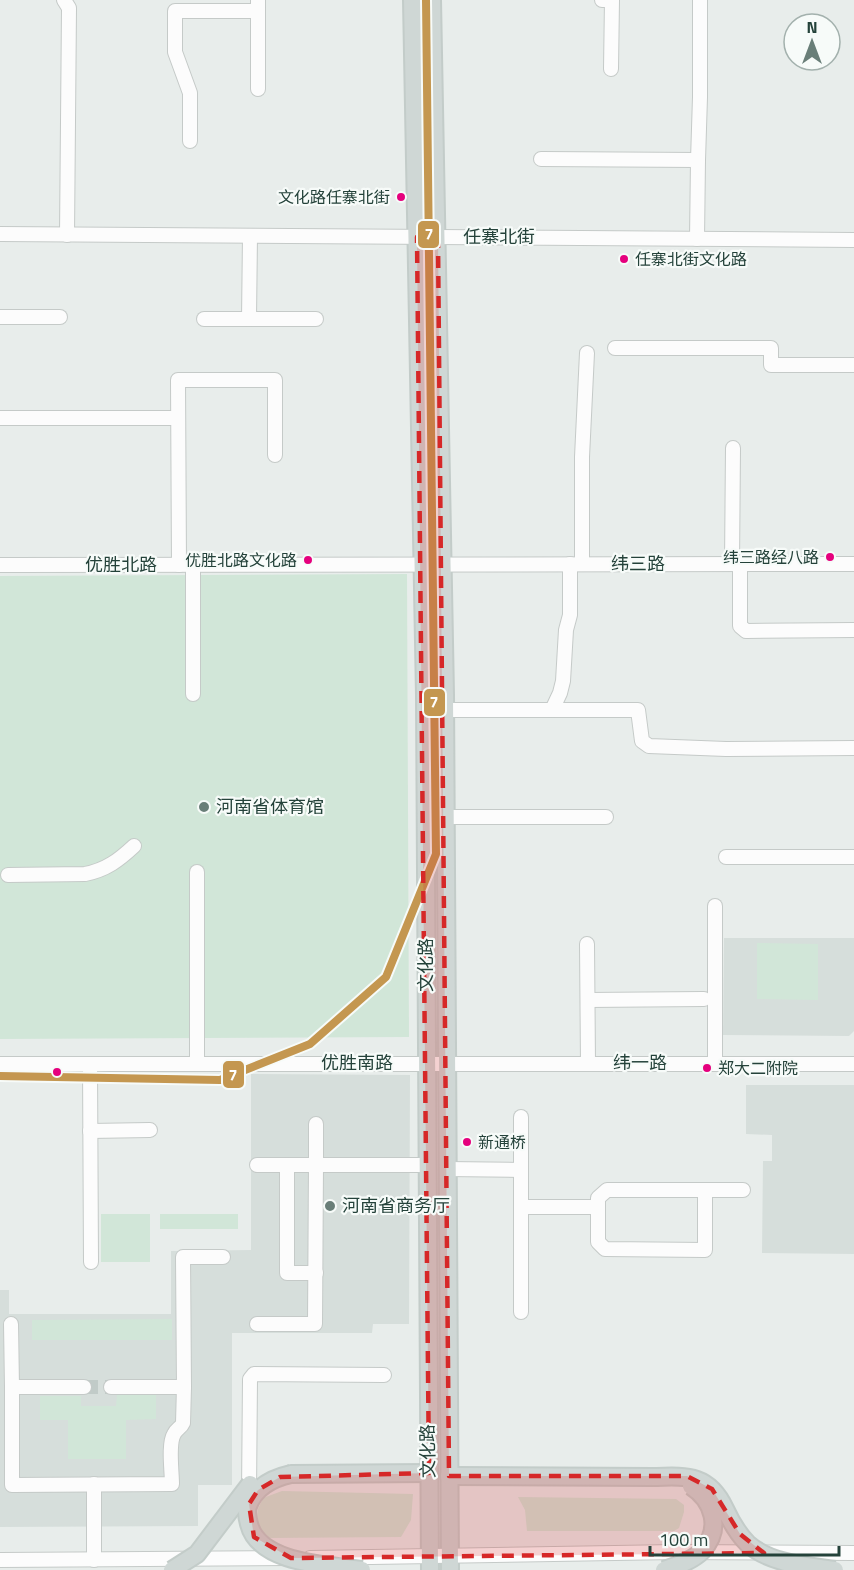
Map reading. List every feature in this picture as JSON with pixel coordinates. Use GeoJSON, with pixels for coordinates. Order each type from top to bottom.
{"type":"FeatureCollection","features":[{"type":"Feature","properties":{"kind":"main road","name":"文化路"},"geometry":{"type":"LineString","coordinates":[[412,0],[423,564],[430,1563]]}},
{"type":"Feature","properties":{"kind":"main road","name":"文化路"},"geometry":{"type":"LineString","coordinates":[[432,0],[445,710],[450,1563]]}},
{"type":"Feature","properties":{"kind":"main road"},"geometry":{"type":"LineString","coordinates":[[172,1570],[197,1554],[227,1517],[247,1487],[262,1476],[277,1473],[429,1473]]}},
{"type":"Feature","properties":{"kind":"main road"},"geometry":{"type":"LineString","coordinates":[[291,1474],[280,1476],[263,1486],[249,1504],[246,1512],[254,1537],[265,1547],[300,1562],[362,1570]]}},
{"type":"Feature","properties":{"kind":"main road"},"geometry":{"type":"LineString","coordinates":[[449,1476],[687,1476],[702,1481],[721,1501],[735,1528],[750,1545],[774,1558],[795,1565],[835,1570]]}},
{"type":"Feature","properties":{"kind":"main road"},"geometry":{"type":"LineString","coordinates":[[653,1476],[684,1482],[701,1493],[712,1508],[714,1523],[711,1537],[701,1552],[681,1565],[664,1570]]}},
{"type":"Feature","properties":{"kind":"street"},"geometry":{"type":"LineString","coordinates":[[64,0],[69,8],[67,235]]}},
{"type":"Feature","properties":{"kind":"street"},"geometry":{"type":"LineString","coordinates":[[602,0],[612,0],[611,69]]}},
{"type":"Feature","properties":{"kind":"street"},"geometry":{"type":"LineString","coordinates":[[697,239],[700,0]]}},
{"type":"Feature","properties":{"kind":"street"},"geometry":{"type":"LineString","coordinates":[[190,141],[190,93],[175,52],[175,11],[258,6],[258,89]]}},
{"type":"Feature","properties":{"kind":"street"},"geometry":{"type":"LineString","coordinates":[[541,159],[698,160]]}},
{"type":"Feature","properties":{"kind":"street","name":"任寨北街"},"geometry":{"type":"LineString","coordinates":[[0,234],[854,240]]}},
{"type":"Feature","properties":{"kind":"street"},"geometry":{"type":"LineString","coordinates":[[249,319],[250,236]]}},
{"type":"Feature","properties":{"kind":"street"},"geometry":{"type":"LineString","coordinates":[[0,317],[60,317]]}},
{"type":"Feature","properties":{"kind":"street"},"geometry":{"type":"LineString","coordinates":[[204,319],[316,319]]}},
{"type":"Feature","properties":{"kind":"street"},"geometry":{"type":"LineString","coordinates":[[615,348],[771,348],[771,365],[854,365]]}},
{"type":"Feature","properties":{"kind":"street"},"geometry":{"type":"LineString","coordinates":[[552,710],[563,681],[566,630],[576,564],[587,353]]}},
{"type":"Feature","properties":{"kind":"street"},"geometry":{"type":"LineString","coordinates":[[178,565],[178,380],[275,380],[275,455]]}},
{"type":"Feature","properties":{"kind":"street"},"geometry":{"type":"LineString","coordinates":[[0,418],[178,418]]}},
{"type":"Feature","properties":{"kind":"street"},"geometry":{"type":"LineString","coordinates":[[733,448],[740,626],[746,631],[854,630]]}},
{"type":"Feature","properties":{"kind":"street","name":"纬三路"},"geometry":{"type":"LineString","coordinates":[[423,564],[854,564]]}},
{"type":"Feature","properties":{"kind":"street","name":"优胜北路"},"geometry":{"type":"LineString","coordinates":[[0,565],[423,564]]}},
{"type":"Feature","properties":{"kind":"street"},"geometry":{"type":"LineString","coordinates":[[193,565],[193,694]]}},
{"type":"Feature","properties":{"kind":"street"},"geometry":{"type":"LineString","coordinates":[[445,710],[638,710],[642,741],[649,746],[726,749],[854,748]]}},
{"type":"Feature","properties":{"kind":"street"},"geometry":{"type":"LineString","coordinates":[[446,817],[606,817]]}},
{"type":"Feature","properties":{"kind":"street"},"geometry":{"type":"LineString","coordinates":[[8,875],[95,872],[115,863],[134,846]]}},
{"type":"Feature","properties":{"kind":"street"},"geometry":{"type":"LineString","coordinates":[[726,857],[854,857]]}},
{"type":"Feature","properties":{"kind":"street"},"geometry":{"type":"LineString","coordinates":[[197,872],[197,1064]]}},
{"type":"Feature","properties":{"kind":"street"},"geometry":{"type":"LineString","coordinates":[[715,906],[715,1063]]}},
{"type":"Feature","properties":{"kind":"street"},"geometry":{"type":"LineString","coordinates":[[587,944],[588,1063]]}},
{"type":"Feature","properties":{"kind":"street"},"geometry":{"type":"LineString","coordinates":[[588,1000],[704,999]]}},
{"type":"Feature","properties":{"kind":"street","name":"纬一路"},"geometry":{"type":"LineString","coordinates":[[426,1063],[854,1064]]}},
{"type":"Feature","properties":{"kind":"street","name":"优胜南路"},"geometry":{"type":"LineString","coordinates":[[0,1064],[426,1063]]}},
{"type":"Feature","properties":{"kind":"street"},"geometry":{"type":"LineString","coordinates":[[90,1064],[92,1262]]}},
{"type":"Feature","properties":{"kind":"street"},"geometry":{"type":"LineString","coordinates":[[521,1312],[522,1117]]}},
{"type":"Feature","properties":{"kind":"street"},"geometry":{"type":"LineString","coordinates":[[257,1324],[315,1324],[316,1124]]}},
{"type":"Feature","properties":{"kind":"street"},"geometry":{"type":"LineString","coordinates":[[90,1131],[150,1130]]}},
{"type":"Feature","properties":{"kind":"street"},"geometry":{"type":"LineString","coordinates":[[258,1165],[427,1165]]}},
{"type":"Feature","properties":{"kind":"street"},"geometry":{"type":"LineString","coordinates":[[287,1165],[287,1273],[316,1273]]}},
{"type":"Feature","properties":{"kind":"street"},"geometry":{"type":"LineString","coordinates":[[447,1169],[522,1170]]}},
{"type":"Feature","properties":{"kind":"street"},"geometry":{"type":"LineString","coordinates":[[705,1190],[705,1250],[605,1249],[598,1242],[598,1198],[607,1190],[705,1190],[744,1190]]}},
{"type":"Feature","properties":{"kind":"street"},"geometry":{"type":"LineString","coordinates":[[521,1207],[598,1207]]}},
{"type":"Feature","properties":{"kind":"street"},"geometry":{"type":"LineString","coordinates":[[11,1324],[12,1485],[172,1484],[171,1441],[175,1431],[183,1423],[183,1257],[223,1257]]}},
{"type":"Feature","properties":{"kind":"street"},"geometry":{"type":"LineString","coordinates":[[249,1559],[250,1379],[254,1374],[384,1375]]}},
{"type":"Feature","properties":{"kind":"street"},"geometry":{"type":"LineString","coordinates":[[12,1387],[84,1387]]}},
{"type":"Feature","properties":{"kind":"street"},"geometry":{"type":"LineString","coordinates":[[111,1387],[184,1387]]}},
{"type":"Feature","properties":{"kind":"street"},"geometry":{"type":"LineString","coordinates":[[94,1485],[94,1560]]}},
{"type":"Feature","properties":{"kind":"street"},"geometry":{"type":"LineString","coordinates":[[0,1560],[249,1559],[450,1563],[676,1552],[854,1553]]}},
{"type":"Feature","properties":{"kind":"highlighted area"},"geometry":{"type":"Polygon","coordinates":[[[417,237],[438,237],[449,1476],[687,1476],[712,1489],[740,1534],[764,1553],[291,1558],[254,1537],[249,1504],[258,1490],[280,1477],[429,1473],[417,237]]]}},
{"type":"Feature","properties":{"kind":"shaded area"},"geometry":{"type":"Polygon","coordinates":[[[724,938],[854,938],[854,1031],[849,1036],[723,1035],[724,938]]]}},
{"type":"Feature","properties":{"kind":"shaded area"},"geometry":{"type":"Polygon","coordinates":[[[251,1074],[410,1075],[409,1324],[373,1324],[372,1333],[232,1333],[232,1485],[198,1485],[198,1526],[0,1527],[0,1290],[9,1290],[9,1314],[171,1314],[171,1251],[251,1250],[251,1074]]]}},
{"type":"Feature","properties":{"kind":"shaded area"},"geometry":{"type":"Polygon","coordinates":[[[746,1085],[854,1085],[854,1254],[762,1253],[763,1161],[772,1161],[772,1135],[746,1134],[746,1085]]]}},
{"type":"Feature","properties":{"kind":"green space","name":"河南省体育馆"},"geometry":{"type":"Polygon","coordinates":[[[407,574],[409,1037],[0,1039],[0,576],[407,574]]]}},
{"type":"Feature","properties":{"kind":"green space"},"geometry":{"type":"Polygon","coordinates":[[[757,943],[818,944],[818,1000],[757,999],[757,943]]]}},
{"type":"Feature","properties":{"kind":"green space"},"geometry":{"type":"Polygon","coordinates":[[[101,1214],[150,1214],[150,1262],[101,1262],[101,1214]]]}},
{"type":"Feature","properties":{"kind":"green space"},"geometry":{"type":"Polygon","coordinates":[[[160,1214],[238,1214],[238,1229],[160,1229],[160,1214]]]}},
{"type":"Feature","properties":{"kind":"green space"},"geometry":{"type":"Polygon","coordinates":[[[172,1319],[172,1340],[32,1340],[32,1320],[172,1319]]]}},
{"type":"Feature","properties":{"kind":"green space"},"geometry":{"type":"Polygon","coordinates":[[[117,1395],[156,1395],[156,1419],[126,1420],[126,1459],[68,1459],[68,1420],[40,1420],[40,1396],[81,1396],[81,1406],[116,1406],[117,1395]]]}},
{"type":"Feature","properties":{"kind":"green space"},"geometry":{"type":"Polygon","coordinates":[[[282,1491],[413,1494],[411,1520],[401,1537],[267,1538],[256,1524],[258,1509],[263,1498],[282,1491]]]}},
{"type":"Feature","properties":{"kind":"green space"},"geometry":{"type":"Polygon","coordinates":[[[518,1497],[676,1499],[684,1505],[684,1512],[679,1528],[674,1531],[527,1531],[525,1510],[518,1497]]]}},
{"type":"Feature","properties":{"kind":"tunnel"},"geometry":{"type":"LineString","coordinates":[[84,1387],[111,1387]]}},
{"type":"Feature","properties":{"kind":"transit line","name":"7"},"geometry":{"type":"LineString","coordinates":[[0,1076],[220,1080],[310,1044],[386,977],[436,854],[426,0]]}},
{"type":"Feature","properties":{"kind":"place","name":"文化路任寨北街"},"geometry":{"type":"Point","coordinates":[401,197]}},
{"type":"Feature","properties":{"kind":"place","name":"任寨北街文化路"},"geometry":{"type":"Point","coordinates":[624,259]}},
{"type":"Feature","properties":{"kind":"place","name":"纬三路经八路"},"geometry":{"type":"Point","coordinates":[830,557]}},
{"type":"Feature","properties":{"kind":"place","name":"优胜北路文化路"},"geometry":{"type":"Point","coordinates":[308,560]}},
{"type":"Feature","properties":{"kind":"place","name":"河南省体育馆"},"geometry":{"type":"Point","coordinates":[204,807]}},
{"type":"Feature","properties":{"kind":"place","name":"郑大二附院"},"geometry":{"type":"Point","coordinates":[707,1068]}},
{"type":"Feature","properties":{"kind":"place","name":"新通桥"},"geometry":{"type":"Point","coordinates":[467,1142]}},
{"type":"Feature","properties":{"kind":"place","name":"河南省商务厅"},"geometry":{"type":"Point","coordinates":[330,1206]}}]}
